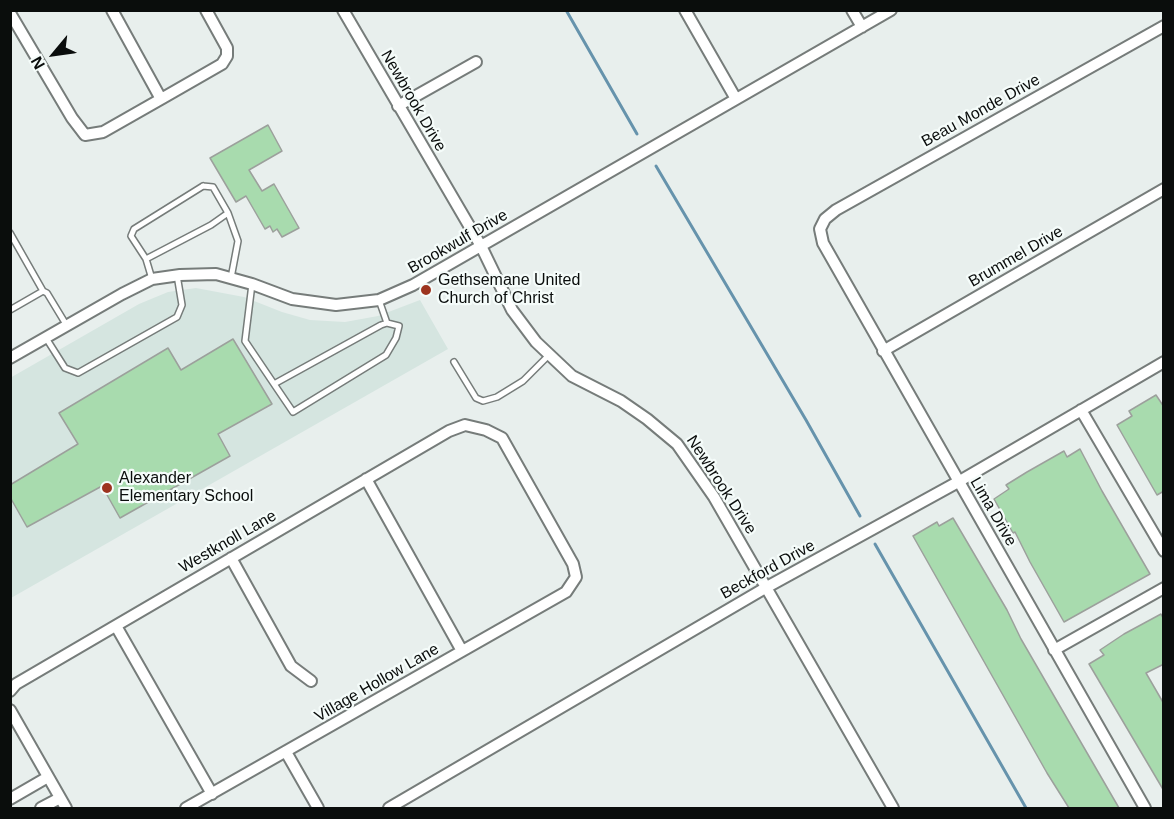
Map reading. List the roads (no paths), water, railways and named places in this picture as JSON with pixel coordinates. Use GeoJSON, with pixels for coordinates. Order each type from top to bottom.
{"type":"FeatureCollection","features":[{"type":"Feature","properties":{"kind":"street"},"geometry":{"type":"LineString","coordinates":[[10,13],[72,118],[85,135],[104,132],[222,64],[228,56],[227,48],[206,10]]}},
{"type":"Feature","properties":{"kind":"street","name":"Newbrook Drive"},"geometry":{"type":"LineString","coordinates":[[343,10],[481,246],[512,310],[527,331],[572,376],[621,401],[654,424],[677,444],[714,497],[893,808]]}},
{"type":"Feature","properties":{"kind":"street"},"geometry":{"type":"LineString","coordinates":[[685,10],[736,99]]}},
{"type":"Feature","properties":{"kind":"street"},"geometry":{"type":"LineString","coordinates":[[852,10],[862,27]]}},
{"type":"Feature","properties":{"kind":"street","name":"Brookwulf Drive"},"geometry":{"type":"LineString","coordinates":[[10,358],[152,279],[177,275],[216,274],[292,299],[336,305],[379,300],[413,285],[891,10]]}},
{"type":"Feature","properties":{"kind":"street"},"geometry":{"type":"LineString","coordinates":[[117,12],[161,99]]}},
{"type":"Feature","properties":{"kind":"street","name":"Beau Monde Drive"},"geometry":{"type":"LineString","coordinates":[[820,229],[825,219],[836,210],[1164,26]]}},
{"type":"Feature","properties":{"kind":"street"},"geometry":{"type":"LineString","coordinates":[[398,106],[476,62]]}},
{"type":"Feature","properties":{"kind":"street","name":"Brummel Drive"},"geometry":{"type":"LineString","coordinates":[[883,351],[1164,189]]}},
{"type":"Feature","properties":{"kind":"street","name":"Lima Drive"},"geometry":{"type":"LineString","coordinates":[[820,229],[823,243],[883,351],[1145,808]]}},
{"type":"Feature","properties":{"kind":"street","name":"Beckford Drive"},"geometry":{"type":"LineString","coordinates":[[389,808],[767,587],[958,482],[1164,362]]}},
{"type":"Feature","properties":{"kind":"street"},"geometry":{"type":"LineString","coordinates":[[1081,410],[1164,551]]}},
{"type":"Feature","properties":{"kind":"street","name":"Westknoll Lane"},"geometry":{"type":"LineString","coordinates":[[10,691],[16,684],[366,479],[449,431],[465,425],[486,430],[502,438],[573,564],[576,577]]}},
{"type":"Feature","properties":{"kind":"street"},"geometry":{"type":"LineString","coordinates":[[366,479],[462,651]]}},
{"type":"Feature","properties":{"kind":"street"},"geometry":{"type":"LineString","coordinates":[[231,558],[291,666],[311,681]]}},
{"type":"Feature","properties":{"kind":"street","name":"Village Hollow Lane"},"geometry":{"type":"LineString","coordinates":[[186,808],[566,592],[576,577]]}},
{"type":"Feature","properties":{"kind":"street"},"geometry":{"type":"LineString","coordinates":[[1054,650],[1164,588]]}},
{"type":"Feature","properties":{"kind":"street"},"geometry":{"type":"LineString","coordinates":[[116,626],[212,794]]}},
{"type":"Feature","properties":{"kind":"street"},"geometry":{"type":"LineString","coordinates":[[10,710],[66,808]]}},
{"type":"Feature","properties":{"kind":"street"},"geometry":{"type":"LineString","coordinates":[[286,752],[318,808]]}},
{"type":"Feature","properties":{"kind":"street"},"geometry":{"type":"LineString","coordinates":[[10,799],[48,777]]}},
{"type":"Feature","properties":{"kind":"street"},"geometry":{"type":"LineString","coordinates":[[41,808],[60,798]]}},
{"type":"Feature","properties":{"kind":"lane"},"geometry":{"type":"LineString","coordinates":[[152,279],[146,259],[131,236],[134,229],[203,186],[213,187],[228,213],[238,241],[231,278]]}},
{"type":"Feature","properties":{"kind":"lane"},"geometry":{"type":"LineString","coordinates":[[146,259],[211,225],[228,213]]}},
{"type":"Feature","properties":{"kind":"lane"},"geometry":{"type":"LineString","coordinates":[[10,233],[43,291],[47,293],[67,326]]}},
{"type":"Feature","properties":{"kind":"lane"},"geometry":{"type":"LineString","coordinates":[[46,338],[65,368],[78,373],[177,317],[182,305],[177,275]]}},
{"type":"Feature","properties":{"kind":"lane"},"geometry":{"type":"LineString","coordinates":[[252,284],[245,341],[274,384],[294,411],[387,355],[396,338],[399,326],[387,323],[274,384]]}},
{"type":"Feature","properties":{"kind":"lane"},"geometry":{"type":"LineString","coordinates":[[10,310],[43,291]]}},
{"type":"Feature","properties":{"kind":"lane"},"geometry":{"type":"LineString","coordinates":[[379,300],[387,323]]}},
{"type":"Feature","properties":{"kind":"lane"},"geometry":{"type":"LineString","coordinates":[[454,362],[476,398],[483,401],[497,397],[523,381],[549,355]]}},
{"type":"Feature","properties":{"kind":"waterway"},"geometry":{"type":"LineString","coordinates":[[566,10],[637,134]]}},
{"type":"Feature","properties":{"kind":"waterway"},"geometry":{"type":"LineString","coordinates":[[656,166],[860,516]]}},
{"type":"Feature","properties":{"kind":"waterway"},"geometry":{"type":"LineString","coordinates":[[875,544],[1026,808]]}},
{"type":"Feature","properties":{"kind":"place","name":"Gethsemane United Church of Christ"},"geometry":{"type":"Point","coordinates":[426,290]}},
{"type":"Feature","properties":{"kind":"place","name":"Alexander Elementary School"},"geometry":{"type":"Point","coordinates":[107,488]}}]}
